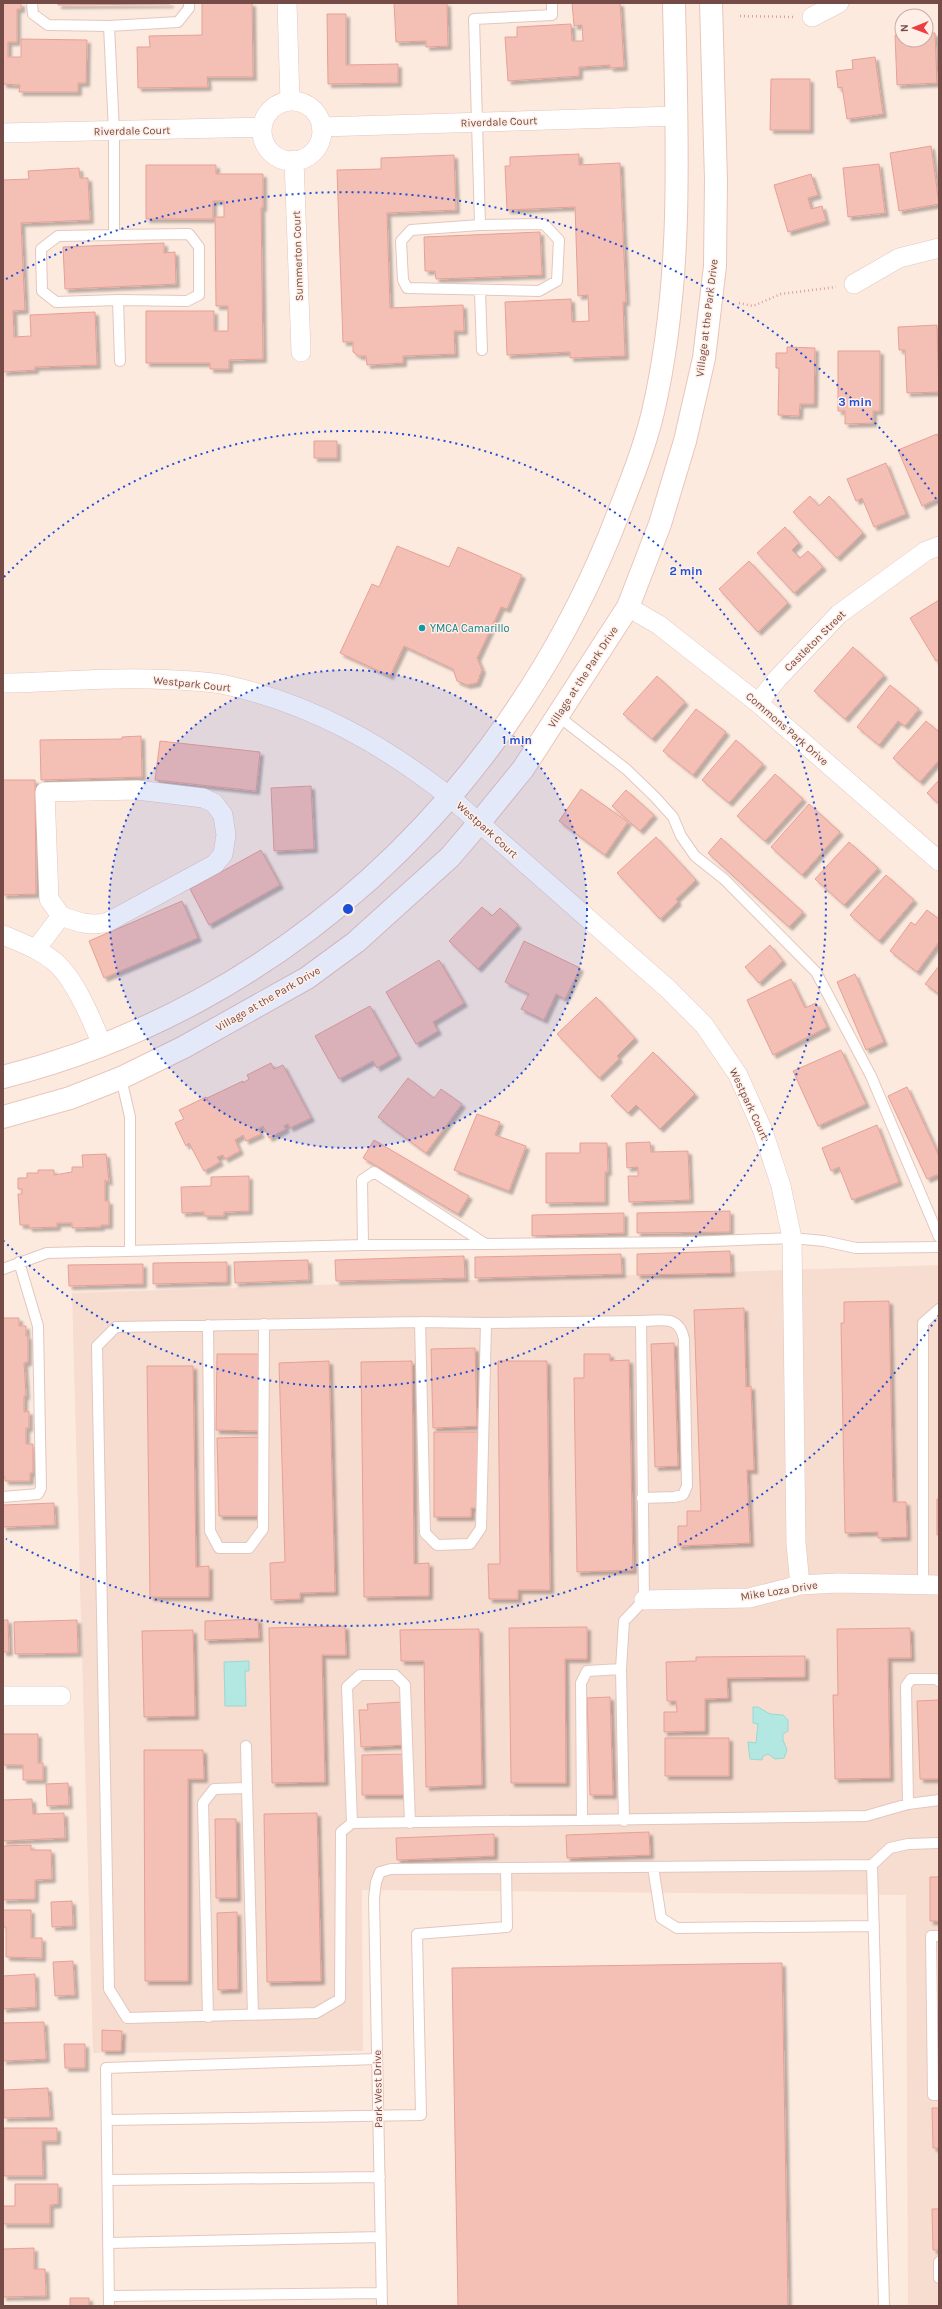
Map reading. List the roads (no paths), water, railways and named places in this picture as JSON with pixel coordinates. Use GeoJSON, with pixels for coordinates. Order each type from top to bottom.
{"type":"FeatureCollection","features":[{"type":"Feature","properties":{"kind":"street"},"geometry":{"type":"LineString","coordinates":[[287,3],[290,100]]}},
{"type":"Feature","properties":{"kind":"street"},"geometry":{"type":"LineString","coordinates":[[3,1077],[102,1045],[149,1025],[192,1004],[239,978],[302,935],[372,879],[451,798],[476,767],[549,660],[592,577],[626,495],[653,414],[671,307],[677,209],[677,116],[674,3]]}},
{"type":"Feature","properties":{"kind":"street","name":"Village at the Park Drive"},"geometry":{"type":"LineString","coordinates":[[3,1117],[70,1098],[120,1078],[184,1047],[307,978],[356,942],[450,857],[523,769],[628,607],[660,524],[685,441],[704,358],[715,258],[716,180],[711,3]]}},
{"type":"Feature","properties":{"kind":"street"},"geometry":{"type":"LineString","coordinates":[[812,17],[839,3]]}},
{"type":"Feature","properties":{"kind":"street"},"geometry":{"type":"LineString","coordinates":[[290,100],[307,105],[314,111],[321,127],[321,137],[314,149],[303,158],[284,160],[275,156],[267,148],[263,140],[262,127],[267,113],[274,106],[290,100]]}},
{"type":"Feature","properties":{"kind":"street","name":"Riverdale Court"},"geometry":{"type":"LineString","coordinates":[[321,127],[677,116]]}},
{"type":"Feature","properties":{"kind":"street","name":"Riverdale Court"},"geometry":{"type":"LineString","coordinates":[[3,133],[262,127]]}},
{"type":"Feature","properties":{"kind":"street","name":"Summerton Court"},"geometry":{"type":"LineString","coordinates":[[294,160],[301,352]]}},
{"type":"Feature","properties":{"kind":"street"},"geometry":{"type":"LineString","coordinates":[[854,284],[899,258],[939,248]]}},
{"type":"Feature","properties":{"kind":"street","name":"Castleton Street"},"geometry":{"type":"LineString","coordinates":[[758,703],[776,679],[839,614],[926,551],[939,546]]}},
{"type":"Feature","properties":{"kind":"street","name":"Commons Park Drive"},"geometry":{"type":"LineString","coordinates":[[628,607],[659,625],[758,703],[939,861]]}},
{"type":"Feature","properties":{"kind":"street","name":"Westpark Court"},"geometry":{"type":"LineString","coordinates":[[3,683],[151,679],[225,685],[296,705],[357,733],[426,778],[451,798],[668,989],[704,1025],[738,1075],[763,1131],[781,1186],[792,1238],[796,1543],[800,1585]]}},
{"type":"Feature","properties":{"kind":"street"},"geometry":{"type":"LineString","coordinates":[[137,790],[196,797],[214,803],[223,815],[226,835],[223,854],[215,864],[108,922],[97,925],[79,922],[61,916],[49,899],[45,792],[137,790]]}},
{"type":"Feature","properties":{"kind":"street"},"geometry":{"type":"LineString","coordinates":[[36,949],[61,916]]}},
{"type":"Feature","properties":{"kind":"street"},"geometry":{"type":"LineString","coordinates":[[3,935],[36,949],[56,962],[78,992],[102,1045]]}},
{"type":"Feature","properties":{"kind":"street","name":"Mike Loza Drive"},"geometry":{"type":"LineString","coordinates":[[644,1600],[749,1598],[800,1585],[838,1583],[931,1585]]}},
{"type":"Feature","properties":{"kind":"street"},"geometry":{"type":"LineString","coordinates":[[3,1696],[61,1696]]}},
{"type":"Feature","properties":{"kind":"lane"},"geometry":{"type":"LineString","coordinates":[[32,3],[33,14],[48,25],[109,26],[178,22],[189,8],[189,3]]}},
{"type":"Feature","properties":{"kind":"lane"},"geometry":{"type":"LineString","coordinates":[[480,225],[474,19],[552,15],[552,3]]}},
{"type":"Feature","properties":{"kind":"lane"},"geometry":{"type":"LineString","coordinates":[[109,26],[114,131],[114,235]]}},
{"type":"Feature","properties":{"kind":"lane"},"geometry":{"type":"LineString","coordinates":[[544,224],[559,240],[556,281],[540,291],[480,291],[407,288],[403,280],[401,241],[411,230],[480,225],[544,224]]}},
{"type":"Feature","properties":{"kind":"lane"},"geometry":{"type":"LineString","coordinates":[[189,234],[199,247],[199,295],[187,301],[118,300],[56,302],[42,291],[41,249],[58,236],[189,234]]}},
{"type":"Feature","properties":{"kind":"lane"},"geometry":{"type":"LineString","coordinates":[[480,291],[482,350]]}},
{"type":"Feature","properties":{"kind":"lane"},"geometry":{"type":"LineString","coordinates":[[118,300],[120,361]]}},
{"type":"Feature","properties":{"kind":"lane"},"geometry":{"type":"LineString","coordinates":[[558,716],[626,769],[655,797],[673,818],[680,836],[696,856],[724,879],[816,972],[871,1076],[939,1237]]}},
{"type":"Feature","properties":{"kind":"lane"},"geometry":{"type":"LineString","coordinates":[[120,1078],[130,1117],[130,1251]]}},
{"type":"Feature","properties":{"kind":"lane"},"geometry":{"type":"LineString","coordinates":[[363,1245],[362,1180],[374,1172],[484,1243]]}},
{"type":"Feature","properties":{"kind":"lane"},"geometry":{"type":"LineString","coordinates":[[3,1269],[47,1253],[363,1245],[689,1242],[792,1238],[824,1241],[856,1248],[939,1247]]}},
{"type":"Feature","properties":{"kind":"lane"},"geometry":{"type":"LineString","coordinates":[[3,1496],[32,1496],[38,1494],[41,1488],[38,1326],[19,1262]]}},
{"type":"Feature","properties":{"kind":"lane"},"geometry":{"type":"LineString","coordinates":[[931,1585],[923,1323],[939,1309]]}},
{"type":"Feature","properties":{"kind":"lane"},"geometry":{"type":"LineString","coordinates":[[642,1498],[683,1495],[687,1486],[684,1339],[682,1327],[674,1321],[486,1323],[420,1322],[116,1326],[97,1346],[109,1990],[127,2018],[316,2013],[340,1999],[341,1832],[352,1823],[866,1816],[908,1804],[939,1800]]}},
{"type":"Feature","properties":{"kind":"lane"},"geometry":{"type":"LineString","coordinates":[[420,1322],[425,1533],[437,1545],[470,1544],[481,1528],[486,1323]]}},
{"type":"Feature","properties":{"kind":"lane"},"geometry":{"type":"LineString","coordinates":[[624,1820],[621,1669],[624,1621],[644,1600],[641,1322]]}},
{"type":"Feature","properties":{"kind":"lane"},"geometry":{"type":"LineString","coordinates":[[208,1325],[210,1531],[220,1548],[249,1548],[263,1529],[264,1324]]}},
{"type":"Feature","properties":{"kind":"lane"},"geometry":{"type":"LineString","coordinates":[[582,1820],[581,1683],[587,1671],[621,1669]]}},
{"type":"Feature","properties":{"kind":"lane"},"geometry":{"type":"LineString","coordinates":[[352,1823],[346,1688],[360,1675],[395,1674],[405,1685],[410,1823]]}},
{"type":"Feature","properties":{"kind":"lane"},"geometry":{"type":"LineString","coordinates":[[908,1804],[906,1686],[911,1679],[936,1679],[939,1681]]}},
{"type":"Feature","properties":{"kind":"lane"},"geometry":{"type":"LineString","coordinates":[[246,1746],[253,2015]]}},
{"type":"Feature","properties":{"kind":"lane"},"geometry":{"type":"LineString","coordinates":[[208,2017],[203,1803],[214,1789],[247,1788]]}},
{"type":"Feature","properties":{"kind":"lane"},"geometry":{"type":"LineString","coordinates":[[107,2120],[421,2115],[417,1934],[507,1927],[506,1868],[872,1865],[890,1848],[908,1844],[939,1843]]}},
{"type":"Feature","properties":{"kind":"lane"},"geometry":{"type":"LineString","coordinates":[[872,1865],[884,2306]]}},
{"type":"Feature","properties":{"kind":"lane"},"geometry":{"type":"LineString","coordinates":[[653,1867],[661,1918],[677,1928],[874,1926]]}},
{"type":"Feature","properties":{"kind":"lane","name":"Park West Drive"},"geometry":{"type":"LineString","coordinates":[[382,2306],[374,1898],[376,1882],[380,1872],[391,1870],[506,1868]]}},
{"type":"Feature","properties":{"kind":"lane"},"geometry":{"type":"LineString","coordinates":[[935,1936],[936,2095]]}},
{"type":"Feature","properties":{"kind":"lane"},"geometry":{"type":"LineString","coordinates":[[377,2059],[106,2068],[109,2301],[382,2293]]}},
{"type":"Feature","properties":{"kind":"lane"},"geometry":{"type":"LineString","coordinates":[[108,2180],[380,2177]]}},
{"type":"Feature","properties":{"kind":"lane"},"geometry":{"type":"LineString","coordinates":[[108,2243],[381,2237]]}},
{"type":"Feature","properties":{"kind":"lane"},"geometry":{"type":"LineString","coordinates":[[939,2262],[939,2278]]}},
{"type":"Feature","properties":{"kind":"water"},"geometry":{"type":"Polygon","coordinates":[[[249,1661],[249,1671],[245,1671],[246,1706],[225,1706],[224,1662],[249,1661]]]}},
{"type":"Feature","properties":{"kind":"water"},"geometry":{"type":"Polygon","coordinates":[[[753,1707],[758,1707],[770,1714],[783,1715],[788,1720],[788,1731],[783,1734],[783,1740],[787,1750],[784,1758],[775,1759],[768,1754],[763,1756],[762,1760],[750,1759],[748,1742],[756,1743],[758,1724],[753,1723],[753,1707]]]}},
{"type":"Feature","properties":{"kind":"place","name":"YMCA Camarillo"},"geometry":{"type":"Point","coordinates":[422,628]}}]}
